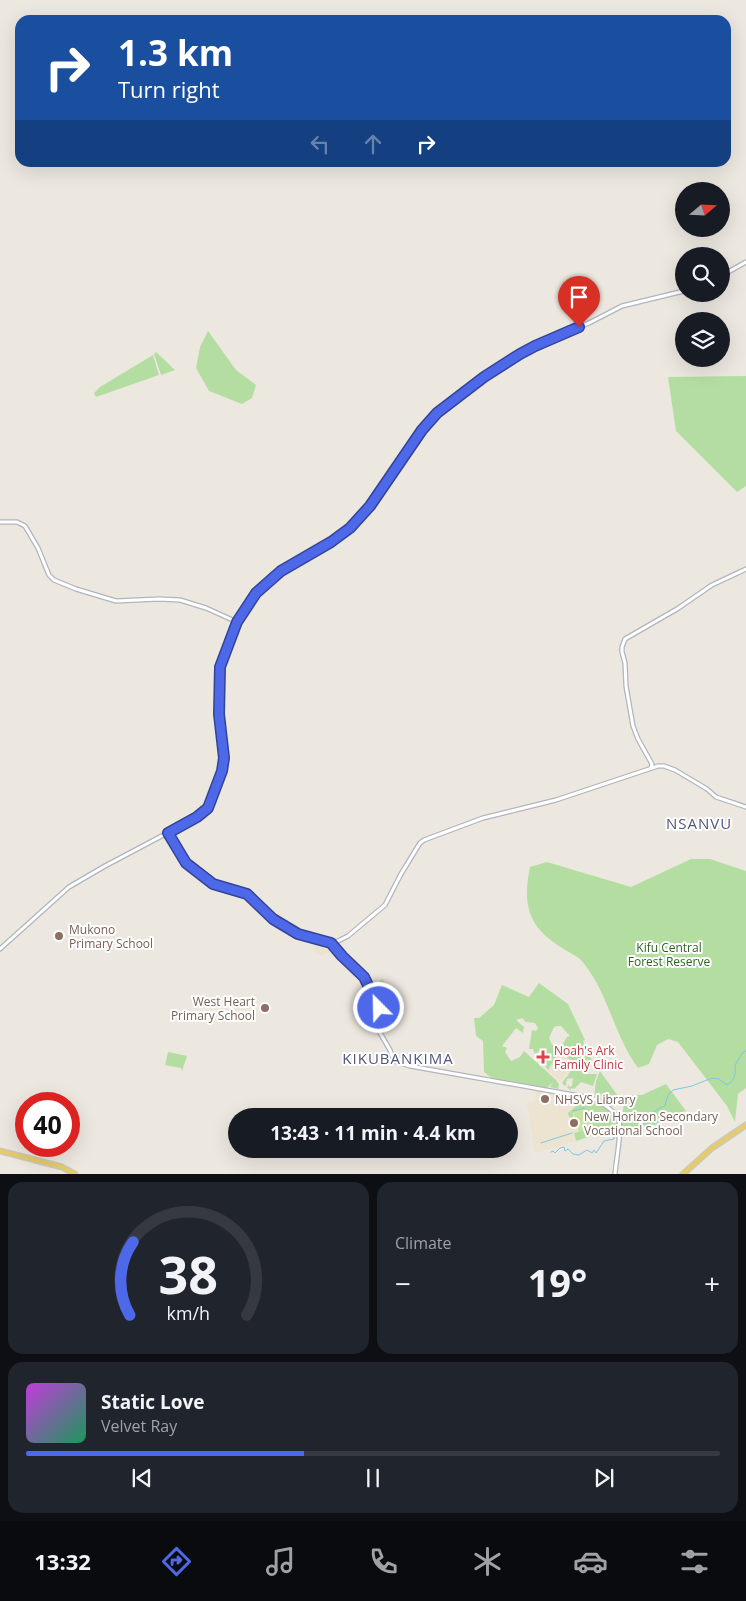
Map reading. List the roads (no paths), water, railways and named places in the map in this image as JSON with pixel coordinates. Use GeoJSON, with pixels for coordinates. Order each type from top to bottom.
{"type":"FeatureCollection","features":[{"type":"Feature","properties":{"kind":"main road"},"geometry":{"type":"LineString","coordinates":[[683,1174],[712,1148],[746,1126]]}},
{"type":"Feature","properties":{"kind":"main road"},"geometry":{"type":"LineString","coordinates":[[0,1151],[62,1167],[75,1174]]}},
{"type":"Feature","properties":{"kind":"street"},"geometry":{"type":"LineString","coordinates":[[730,271],[746,262]]}},
{"type":"Feature","properties":{"kind":"street"},"geometry":{"type":"LineString","coordinates":[[0,949],[69,887],[197,817],[208,808],[222,771],[224,758],[219,714],[220,667],[237,622],[265,583],[350,528],[370,506],[422,430],[437,413],[500,366],[535,346],[588,323],[616,308],[675,293]]}},
{"type":"Feature","properties":{"kind":"street"},"geometry":{"type":"LineString","coordinates":[[0,522],[17,522],[25,526],[38,548],[48,575],[54,580],[116,602],[159,599],[180,600],[206,608],[237,622]]}},
{"type":"Feature","properties":{"kind":"street"},"geometry":{"type":"LineString","coordinates":[[651,768],[652,764],[638,739],[632,718],[622,652],[625,639],[678,609],[712,585],[746,568]]}},
{"type":"Feature","properties":{"kind":"street"},"geometry":{"type":"LineString","coordinates":[[168,833],[186,863],[213,884],[247,894],[273,919],[298,934],[331,943],[338,942],[348,936],[385,905],[412,853],[424,840],[483,818],[556,800],[651,768],[664,766],[675,770],[707,789],[716,797],[746,807]]}},
{"type":"Feature","properties":{"kind":"street"},"geometry":{"type":"LineString","coordinates":[[331,943],[364,977],[372,989],[379,1008],[373,1014],[372,1019],[390,1050],[394,1061],[410,1066],[594,1098],[612,1111],[619,1122],[615,1174]]}},
{"type":"Feature","properties":{"kind":"waterway"},"geometry":{"type":"LineString","coordinates":[[645,1123],[654,1113],[665,1106],[668,1095],[673,1090],[692,1086],[712,1078],[719,1079],[727,1085],[730,1083],[734,1076],[735,1065],[743,1052],[746,1051]]}},
{"type":"Feature","properties":{"kind":"waterway"},"geometry":{"type":"LineString","coordinates":[[573,1111],[585,1108]]}},
{"type":"Feature","properties":{"kind":"waterway"},"geometry":{"type":"LineString","coordinates":[[622,1132],[645,1123],[660,1122]]}},
{"type":"Feature","properties":{"kind":"waterway"},"geometry":{"type":"LineString","coordinates":[[618,1123],[618,1132]]}},
{"type":"Feature","properties":{"kind":"waterway"},"geometry":{"type":"LineString","coordinates":[[551,1152],[555,1153],[564,1147],[565,1151],[568,1149],[573,1154],[579,1155],[587,1150],[592,1153],[594,1150],[596,1153],[604,1141],[614,1139],[614,1134],[618,1132]]}},
{"type":"Feature","properties":{"kind":"waterway"},"geometry":{"type":"LineString","coordinates":[[541,1143],[572,1133]]}},
{"type":"Feature","properties":{"kind":"place","name":"Mukono Primary School"},"geometry":{"type":"Point","coordinates":[59,936]}},
{"type":"Feature","properties":{"kind":"place","name":"West Heart Primary School"},"geometry":{"type":"Point","coordinates":[265,1008]}},
{"type":"Feature","properties":{"kind":"place","name":"Noah's Ark Family Clinic"},"geometry":{"type":"Point","coordinates":[543,1057]}},
{"type":"Feature","properties":{"kind":"place","name":"NHSVS Library"},"geometry":{"type":"Point","coordinates":[545,1099]}},
{"type":"Feature","properties":{"kind":"place","name":"New Horizon Secondary Vocational School"},"geometry":{"type":"Point","coordinates":[574,1123]}},
{"type":"Feature","properties":{"kind":"district","name":"NSANVU"},"geometry":{"type":"Point","coordinates":[699,823]}},
{"type":"Feature","properties":{"kind":"district","name":"KIKUBANKIMA"},"geometry":{"type":"Point","coordinates":[398,1058]}},
{"type":"Feature","properties":{"kind":"park label","name":"Kifu Central Forest Reserve"},"geometry":{"type":"Point","coordinates":[669,954]}}]}
